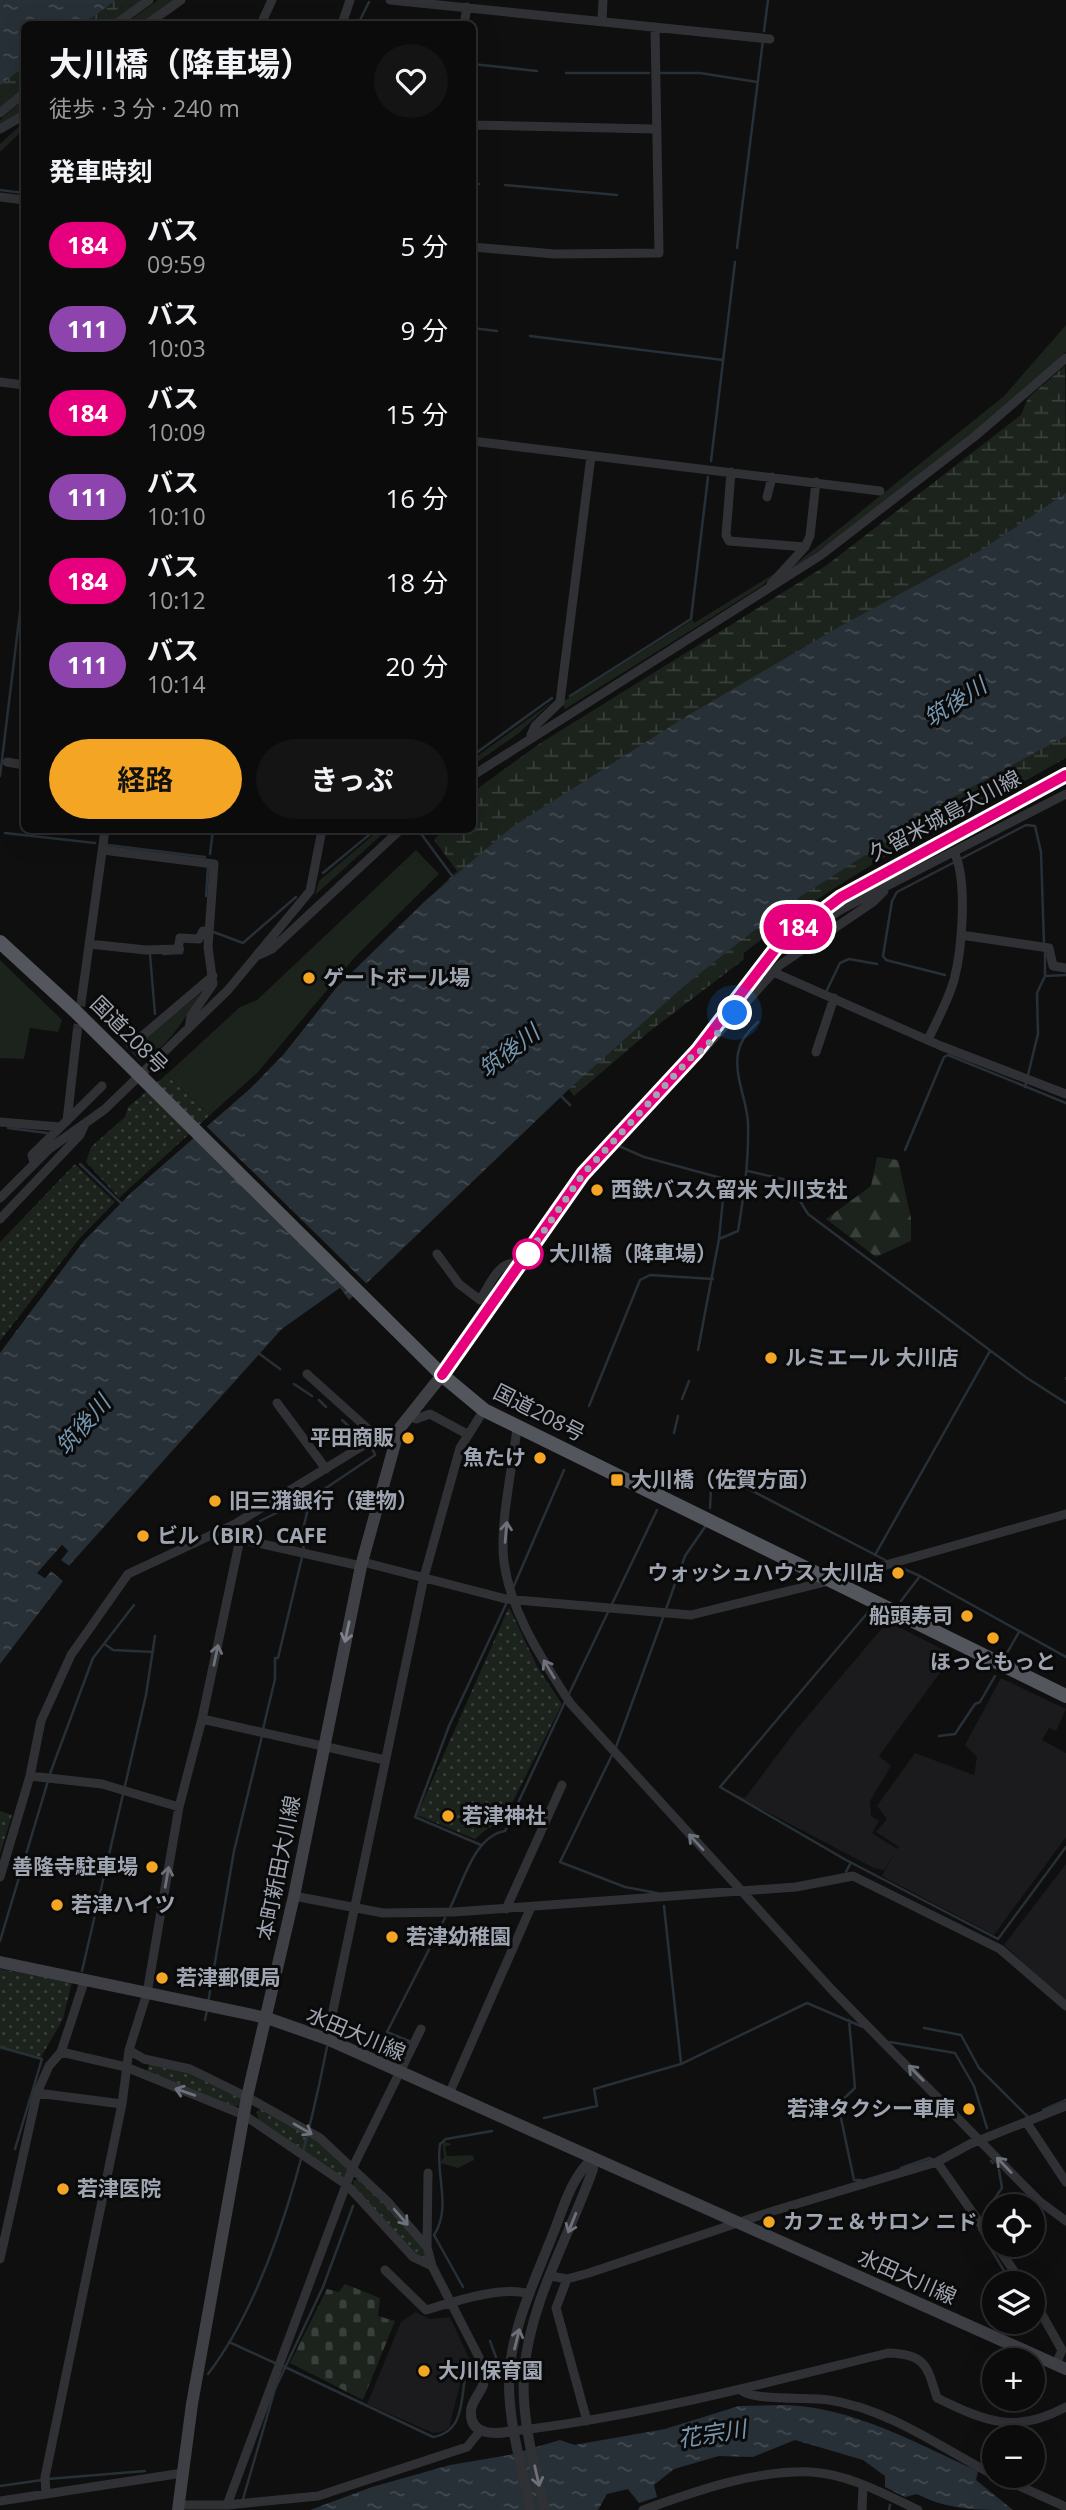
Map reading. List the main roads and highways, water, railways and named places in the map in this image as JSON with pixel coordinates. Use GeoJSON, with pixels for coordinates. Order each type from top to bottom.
{"type":"FeatureCollection","features":[{"type":"Feature","properties":{"kind":"highway","name":"国道208号"},"geometry":{"type":"LineString","coordinates":[[0,942],[372,1303],[442,1375],[484,1410],[1066,1696]]}},
{"type":"Feature","properties":{"kind":"main road","name":"久留米城島大川線"},"geometry":{"type":"LineString","coordinates":[[442,1375],[583,1174],[697,1051],[780,943],[841,897],[1066,775]]}},
{"type":"Feature","properties":{"kind":"main road","name":"本町新田大川線"},"geometry":{"type":"LineString","coordinates":[[178,2507],[192,2404],[247,2097],[294,1896],[362,1564],[399,1429],[442,1375]]}},
{"type":"Feature","properties":{"kind":"main road","name":"水田大川線"},"geometry":{"type":"LineString","coordinates":[[0,1962],[267,2018],[327,2039],[449,2095],[512,2131],[735,2221],[1061,2367]]}},
{"type":"Feature","properties":{"kind":"water"},"geometry":{"type":"Polygon","coordinates":[[[0,0],[116,0],[87,21],[21,21],[21,69],[0,85],[0,0]]]}},
{"type":"Feature","properties":{"kind":"water","name":"筑後川"},"geometry":{"type":"Polygon","coordinates":[[[1066,493],[1066,736],[920,815],[909,827],[781,909],[684,986],[569,1089],[349,1300],[340,1288],[282,1329],[69,1566],[60,1560],[68,1551],[62,1545],[38,1573],[45,1578],[51,1571],[63,1581],[0,1664],[0,1353],[83,1242],[131,1193],[251,1088],[284,1054],[337,987],[425,901],[512,827],[687,716],[837,628],[983,549],[1066,493]]]}},
{"type":"Feature","properties":{"kind":"water","name":"花宗川"},"geometry":{"type":"Polygon","coordinates":[[[739,2406],[810,2407],[860,2419],[884,2428],[978,2471],[976,2480],[982,2488],[986,2488],[1013,2510],[951,2506],[917,2494],[905,2497],[885,2487],[885,2476],[863,2460],[795,2440],[753,2457],[719,2456],[674,2469],[654,2485],[657,2497],[639,2503],[628,2489],[607,2494],[598,2510],[310,2510],[372,2487],[450,2465],[509,2455],[560,2440],[574,2445],[665,2429],[739,2406]]]}},
{"type":"Feature","properties":{"kind":"waterway"},"geometry":{"type":"LineString","coordinates":[[764,31],[768,0]]}},
{"type":"Feature","properties":{"kind":"waterway"},"geometry":{"type":"LineString","coordinates":[[360,21],[369,2]]}},
{"type":"Feature","properties":{"kind":"waterway"},"geometry":{"type":"LineString","coordinates":[[737,248],[763,40]]}},
{"type":"Feature","properties":{"kind":"waterway"},"geometry":{"type":"LineString","coordinates":[[476,64],[537,71]]}},
{"type":"Feature","properties":{"kind":"waterway"},"geometry":{"type":"LineString","coordinates":[[566,73],[649,73]]}},
{"type":"Feature","properties":{"kind":"waterway"},"geometry":{"type":"LineString","coordinates":[[660,73],[700,73],[757,82]]}},
{"type":"Feature","properties":{"kind":"waterway"},"geometry":{"type":"LineString","coordinates":[[505,185],[617,195]]}},
{"type":"Feature","properties":{"kind":"waterway"},"geometry":{"type":"LineString","coordinates":[[0,190],[21,193]]}},
{"type":"Feature","properties":{"kind":"waterway"},"geometry":{"type":"LineString","coordinates":[[711,461],[735,262]]}},
{"type":"Feature","properties":{"kind":"waterway"},"geometry":{"type":"LineString","coordinates":[[476,328],[497,331]]}},
{"type":"Feature","properties":{"kind":"waterway"},"geometry":{"type":"LineString","coordinates":[[530,336],[723,360]]}},
{"type":"Feature","properties":{"kind":"waterway"},"geometry":{"type":"LineString","coordinates":[[570,696],[691,619],[708,477]]}},
{"type":"Feature","properties":{"kind":"waterway"},"geometry":{"type":"LineString","coordinates":[[0,776],[21,604]]}},
{"type":"Feature","properties":{"kind":"waterway"},"geometry":{"type":"LineString","coordinates":[[476,753],[552,698]]}},
{"type":"Feature","properties":{"kind":"waterway"},"geometry":{"type":"LineString","coordinates":[[945,975],[886,960],[883,956],[892,901],[897,892],[1026,825],[1035,826],[1041,852],[1044,944]]}},
{"type":"Feature","properties":{"kind":"waterway"},"geometry":{"type":"LineString","coordinates":[[5,833],[95,843]]}},
{"type":"Feature","properties":{"kind":"waterway"},"geometry":{"type":"LineString","coordinates":[[210,854],[213,833]]}},
{"type":"Feature","properties":{"kind":"waterway"},"geometry":{"type":"LineString","coordinates":[[323,873],[371,833]]}},
{"type":"Feature","properties":{"kind":"waterway"},"geometry":{"type":"LineString","coordinates":[[422,835],[453,877]]}},
{"type":"Feature","properties":{"kind":"waterway"},"geometry":{"type":"LineString","coordinates":[[108,845],[205,857]]}},
{"type":"Feature","properties":{"kind":"waterway"},"geometry":{"type":"LineString","coordinates":[[206,896],[208,867]]}},
{"type":"Feature","properties":{"kind":"waterway"},"geometry":{"type":"LineString","coordinates":[[211,931],[243,943],[296,897]]}},
{"type":"Feature","properties":{"kind":"waterway"},"geometry":{"type":"LineString","coordinates":[[163,954],[182,953],[183,948]]}},
{"type":"Feature","properties":{"kind":"waterway"},"geometry":{"type":"LineString","coordinates":[[1025,1087],[1038,1034],[1037,993],[1045,976],[1045,951]]}},
{"type":"Feature","properties":{"kind":"waterway"},"geometry":{"type":"LineString","coordinates":[[150,955],[155,1014]]}},
{"type":"Feature","properties":{"kind":"waterway"},"geometry":{"type":"LineString","coordinates":[[827,990],[840,963],[849,959],[877,964]]}},
{"type":"Feature","properties":{"kind":"waterway"},"geometry":{"type":"LineString","coordinates":[[1045,976],[1066,975]]}},
{"type":"Feature","properties":{"kind":"waterway"},"geometry":{"type":"LineString","coordinates":[[698,1350],[719,1239],[738,1231],[746,1177],[748,1137],[747,1114],[737,1062],[745,1036],[758,1022]]}},
{"type":"Feature","properties":{"kind":"waterway"},"geometry":{"type":"LineString","coordinates":[[905,1150],[944,1057],[948,1055],[1066,1103]]}},
{"type":"Feature","properties":{"kind":"waterway"},"geometry":{"type":"LineString","coordinates":[[560,1095],[570,1105]]}},
{"type":"Feature","properties":{"kind":"waterway"},"geometry":{"type":"LineString","coordinates":[[8,1128],[47,1133]]}},
{"type":"Feature","properties":{"kind":"waterway"},"geometry":{"type":"LineString","coordinates":[[619,1146],[644,1157],[725,1179],[719,1239]]}},
{"type":"Feature","properties":{"kind":"waterway"},"geometry":{"type":"LineString","coordinates":[[80,1164],[123,1205]]}},
{"type":"Feature","properties":{"kind":"waterway"},"geometry":{"type":"LineString","coordinates":[[748,1171],[787,1180],[808,1214],[1027,1378],[1066,1403]]}},
{"type":"Feature","properties":{"kind":"waterway"},"geometry":{"type":"LineString","coordinates":[[589,1406],[640,1280],[650,1275],[713,1279]]}},
{"type":"Feature","properties":{"kind":"waterway"},"geometry":{"type":"LineString","coordinates":[[875,1555],[990,1351]]}},
{"type":"Feature","properties":{"kind":"waterway"},"geometry":{"type":"LineString","coordinates":[[257,1352],[280,1369]]}},
{"type":"Feature","properties":{"kind":"waterway"},"geometry":{"type":"LineString","coordinates":[[682,1399],[689,1381]]}},
{"type":"Feature","properties":{"kind":"waterway"},"geometry":{"type":"LineString","coordinates":[[294,1384],[312,1396]]}},
{"type":"Feature","properties":{"kind":"waterway"},"geometry":{"type":"LineString","coordinates":[[319,1400],[326,1407]]}},
{"type":"Feature","properties":{"kind":"waterway"},"geometry":{"type":"LineString","coordinates":[[674,1433],[678,1416]]}},
{"type":"Feature","properties":{"kind":"waterway"},"geometry":{"type":"LineString","coordinates":[[342,1420],[353,1430]]}},
{"type":"Feature","properties":{"kind":"waterway"},"geometry":{"type":"LineString","coordinates":[[260,1521],[323,1490],[375,1455],[373,1450]]}},
{"type":"Feature","properties":{"kind":"waterway"},"geometry":{"type":"LineString","coordinates":[[513,1588],[564,1470]]}},
{"type":"Feature","properties":{"kind":"waterway"},"geometry":{"type":"LineString","coordinates":[[710,1508],[712,1470],[889,1562]]}},
{"type":"Feature","properties":{"kind":"waterway"},"geometry":{"type":"LineString","coordinates":[[263,1729],[275,1679],[275,1658],[278,1658],[304,1549],[301,1538],[311,1496]]}},
{"type":"Feature","properties":{"kind":"waterway"},"geometry":{"type":"LineString","coordinates":[[612,1604],[657,1510]]}},
{"type":"Feature","properties":{"kind":"waterway"},"geometry":{"type":"LineString","coordinates":[[666,1609],[685,1556],[707,1524]]}},
{"type":"Feature","properties":{"kind":"waterway"},"geometry":{"type":"LineString","coordinates":[[216,1547],[231,1540]]}},
{"type":"Feature","properties":{"kind":"waterway"},"geometry":{"type":"LineString","coordinates":[[895,1565],[920,1576]]}},
{"type":"Feature","properties":{"kind":"waterway"},"geometry":{"type":"LineString","coordinates":[[901,1601],[920,1576],[1066,1657]]}},
{"type":"Feature","properties":{"kind":"waterway"},"geometry":{"type":"LineString","coordinates":[[481,1845],[415,1817],[449,1726],[508,1600]]}},
{"type":"Feature","properties":{"kind":"waterway"},"geometry":{"type":"LineString","coordinates":[[0,1941],[51,1771],[93,1658],[134,1605]]}},
{"type":"Feature","properties":{"kind":"waterway"},"geometry":{"type":"LineString","coordinates":[[568,1696],[609,1610]]}},
{"type":"Feature","properties":{"kind":"waterway"},"geometry":{"type":"LineString","coordinates":[[870,1610],[720,1787],[846,1860],[998,1939],[1066,1847]]}},
{"type":"Feature","properties":{"kind":"waterway"},"geometry":{"type":"LineString","coordinates":[[616,1747],[664,1615]]}},
{"type":"Feature","properties":{"kind":"waterway"},"geometry":{"type":"LineString","coordinates":[[1007,1653],[1019,1632]]}},
{"type":"Feature","properties":{"kind":"waterway"},"geometry":{"type":"LineString","coordinates":[[82,1971],[146,1695],[155,1636]]}},
{"type":"Feature","properties":{"kind":"waterway"},"geometry":{"type":"LineString","coordinates":[[106,1645],[113,1650],[153,1652]]}},
{"type":"Feature","properties":{"kind":"waterway"},"geometry":{"type":"LineString","coordinates":[[939,1736],[955,1734],[975,1704],[980,1702],[995,1676]]}},
{"type":"Feature","properties":{"kind":"waterway"},"geometry":{"type":"LineString","coordinates":[[450,1908],[477,1851],[494,1835],[505,1831],[565,1702]]}},
{"type":"Feature","properties":{"kind":"waterway"},"geometry":{"type":"LineString","coordinates":[[208,2003],[234,1851],[262,1736]]}},
{"type":"Feature","properties":{"kind":"waterway"},"geometry":{"type":"LineString","coordinates":[[613,1753],[560,1862],[625,1887],[657,1893]]}},
{"type":"Feature","properties":{"kind":"waterway"},"geometry":{"type":"LineString","coordinates":[[846,1872],[850,1864]]}},
{"type":"Feature","properties":{"kind":"waterway"},"geometry":{"type":"LineString","coordinates":[[664,1906],[681,2063]]}},
{"type":"Feature","properties":{"kind":"waterway"},"geometry":{"type":"LineString","coordinates":[[402,2057],[409,2041],[387,2032],[445,1918]]}},
{"type":"Feature","properties":{"kind":"waterway"},"geometry":{"type":"LineString","coordinates":[[544,2118],[597,2106],[594,2089],[681,2064],[807,2003],[863,2027]]}},
{"type":"Feature","properties":{"kind":"waterway"},"geometry":{"type":"LineString","coordinates":[[205,2020],[207,2010]]}},
{"type":"Feature","properties":{"kind":"waterway"},"geometry":{"type":"LineString","coordinates":[[849,2020],[855,2088],[838,2104],[854,2180],[861,2180]]}},
{"type":"Feature","properties":{"kind":"waterway"},"geometry":{"type":"LineString","coordinates":[[924,2028],[961,2035],[979,2068],[1028,2117]]}},
{"type":"Feature","properties":{"kind":"waterway"},"geometry":{"type":"LineString","coordinates":[[890,2042],[955,2053],[974,2086],[987,2128]]}},
{"type":"Feature","properties":{"kind":"waterway"},"geometry":{"type":"LineString","coordinates":[[0,2047],[42,2059],[15,2149]]}},
{"type":"Feature","properties":{"kind":"waterway"},"geometry":{"type":"LineString","coordinates":[[208,2374],[230,2341],[250,2303],[284,2218],[309,2129],[327,2047]]}},
{"type":"Feature","properties":{"kind":"waterway"},"geometry":{"type":"LineString","coordinates":[[1043,2110],[1066,2100]]}},
{"type":"Feature","properties":{"kind":"waterway"},"geometry":{"type":"LineString","coordinates":[[463,2287],[434,2235],[442,2213],[440,2144],[446,2139],[492,2131]]}},
{"type":"Feature","properties":{"kind":"waterway"},"geometry":{"type":"LineString","coordinates":[[901,2168],[929,2158],[934,2160]]}},
{"type":"Feature","properties":{"kind":"waterway"},"geometry":{"type":"LineString","coordinates":[[998,2194],[1002,2188],[999,2170]]}},
{"type":"Feature","properties":{"kind":"waterway"},"geometry":{"type":"LineString","coordinates":[[243,2499],[275,2389],[323,2287],[353,2206]]}},
{"type":"Feature","properties":{"kind":"waterway"},"geometry":{"type":"LineString","coordinates":[[979,2229],[1004,2271]]}},
{"type":"Feature","properties":{"kind":"waterway"},"geometry":{"type":"LineString","coordinates":[[490,2341],[497,2360],[494,2364]]}},
{"type":"Feature","properties":{"kind":"waterway"},"geometry":{"type":"LineString","coordinates":[[229,2342],[277,2364]]}},
{"type":"Feature","properties":{"kind":"waterway"},"geometry":{"type":"LineString","coordinates":[[283,2366],[433,2437],[443,2434],[455,2423],[461,2406],[465,2377]]}},
{"type":"Feature","properties":{"kind":"waterway"},"geometry":{"type":"LineString","coordinates":[[48,2479],[145,2471]]}},
{"type":"Feature","properties":{"kind":"waterway"},"geometry":{"type":"LineString","coordinates":[[0,2486],[42,2480]]}},
{"type":"Feature","properties":{"kind":"waterway"},"geometry":{"type":"LineString","coordinates":[[889,2510],[890,2505]]}},
{"type":"Feature","properties":{"kind":"tunnel"},"geometry":{"type":"LineString","coordinates":[[77,1033],[82,996]]}},
{"type":"Feature","properties":{"kind":"place","name":"ゲートボール場"},"geometry":{"type":"Point","coordinates":[309,978]}},
{"type":"Feature","properties":{"kind":"place","name":"西鉄バス久留米 大川支社"},"geometry":{"type":"Point","coordinates":[597,1190]}},
{"type":"Feature","properties":{"kind":"place","name":"大川橋（降車場）"},"geometry":{"type":"Point","coordinates":[528,1254]}},
{"type":"Feature","properties":{"kind":"place","name":"ルミエール 大川店"},"geometry":{"type":"Point","coordinates":[771,1358]}},
{"type":"Feature","properties":{"kind":"place","name":"平田商販"},"geometry":{"type":"Point","coordinates":[408,1438]}},
{"type":"Feature","properties":{"kind":"place","name":"魚たけ"},"geometry":{"type":"Point","coordinates":[540,1458]}},
{"type":"Feature","properties":{"kind":"place","name":"大川橋（佐賀方面）"},"geometry":{"type":"Point","coordinates":[617,1480]}},
{"type":"Feature","properties":{"kind":"place","name":"旧三潴銀行（建物）"},"geometry":{"type":"Point","coordinates":[215,1501]}},
{"type":"Feature","properties":{"kind":"place","name":"ビル（BIR）CAFE"},"geometry":{"type":"Point","coordinates":[143,1536]}},
{"type":"Feature","properties":{"kind":"place","name":"ウォッシュハウス 大川店"},"geometry":{"type":"Point","coordinates":[898,1573]}},
{"type":"Feature","properties":{"kind":"place","name":"船頭寿司"},"geometry":{"type":"Point","coordinates":[967,1616]}},
{"type":"Feature","properties":{"kind":"place","name":"ほっともっと"},"geometry":{"type":"Point","coordinates":[993,1638]}},
{"type":"Feature","properties":{"kind":"place","name":"若津神社"},"geometry":{"type":"Point","coordinates":[448,1816]}},
{"type":"Feature","properties":{"kind":"place","name":"善隆寺駐車場"},"geometry":{"type":"Point","coordinates":[152,1867]}},
{"type":"Feature","properties":{"kind":"place","name":"若津ハイツ"},"geometry":{"type":"Point","coordinates":[57,1905]}},
{"type":"Feature","properties":{"kind":"place","name":"若津幼稚園"},"geometry":{"type":"Point","coordinates":[392,1937]}},
{"type":"Feature","properties":{"kind":"place","name":"若津郵便局"},"geometry":{"type":"Point","coordinates":[162,1978]}},
{"type":"Feature","properties":{"kind":"place","name":"若津タクシー車庫"},"geometry":{"type":"Point","coordinates":[969,2109]}},
{"type":"Feature","properties":{"kind":"place","name":"若津医院"},"geometry":{"type":"Point","coordinates":[63,2189]}},
{"type":"Feature","properties":{"kind":"place","name":"カフェ＆サロン ニド"},"geometry":{"type":"Point","coordinates":[769,2222]}},
{"type":"Feature","properties":{"kind":"place","name":"大川保育園"},"geometry":{"type":"Point","coordinates":[424,2371]}}]}
